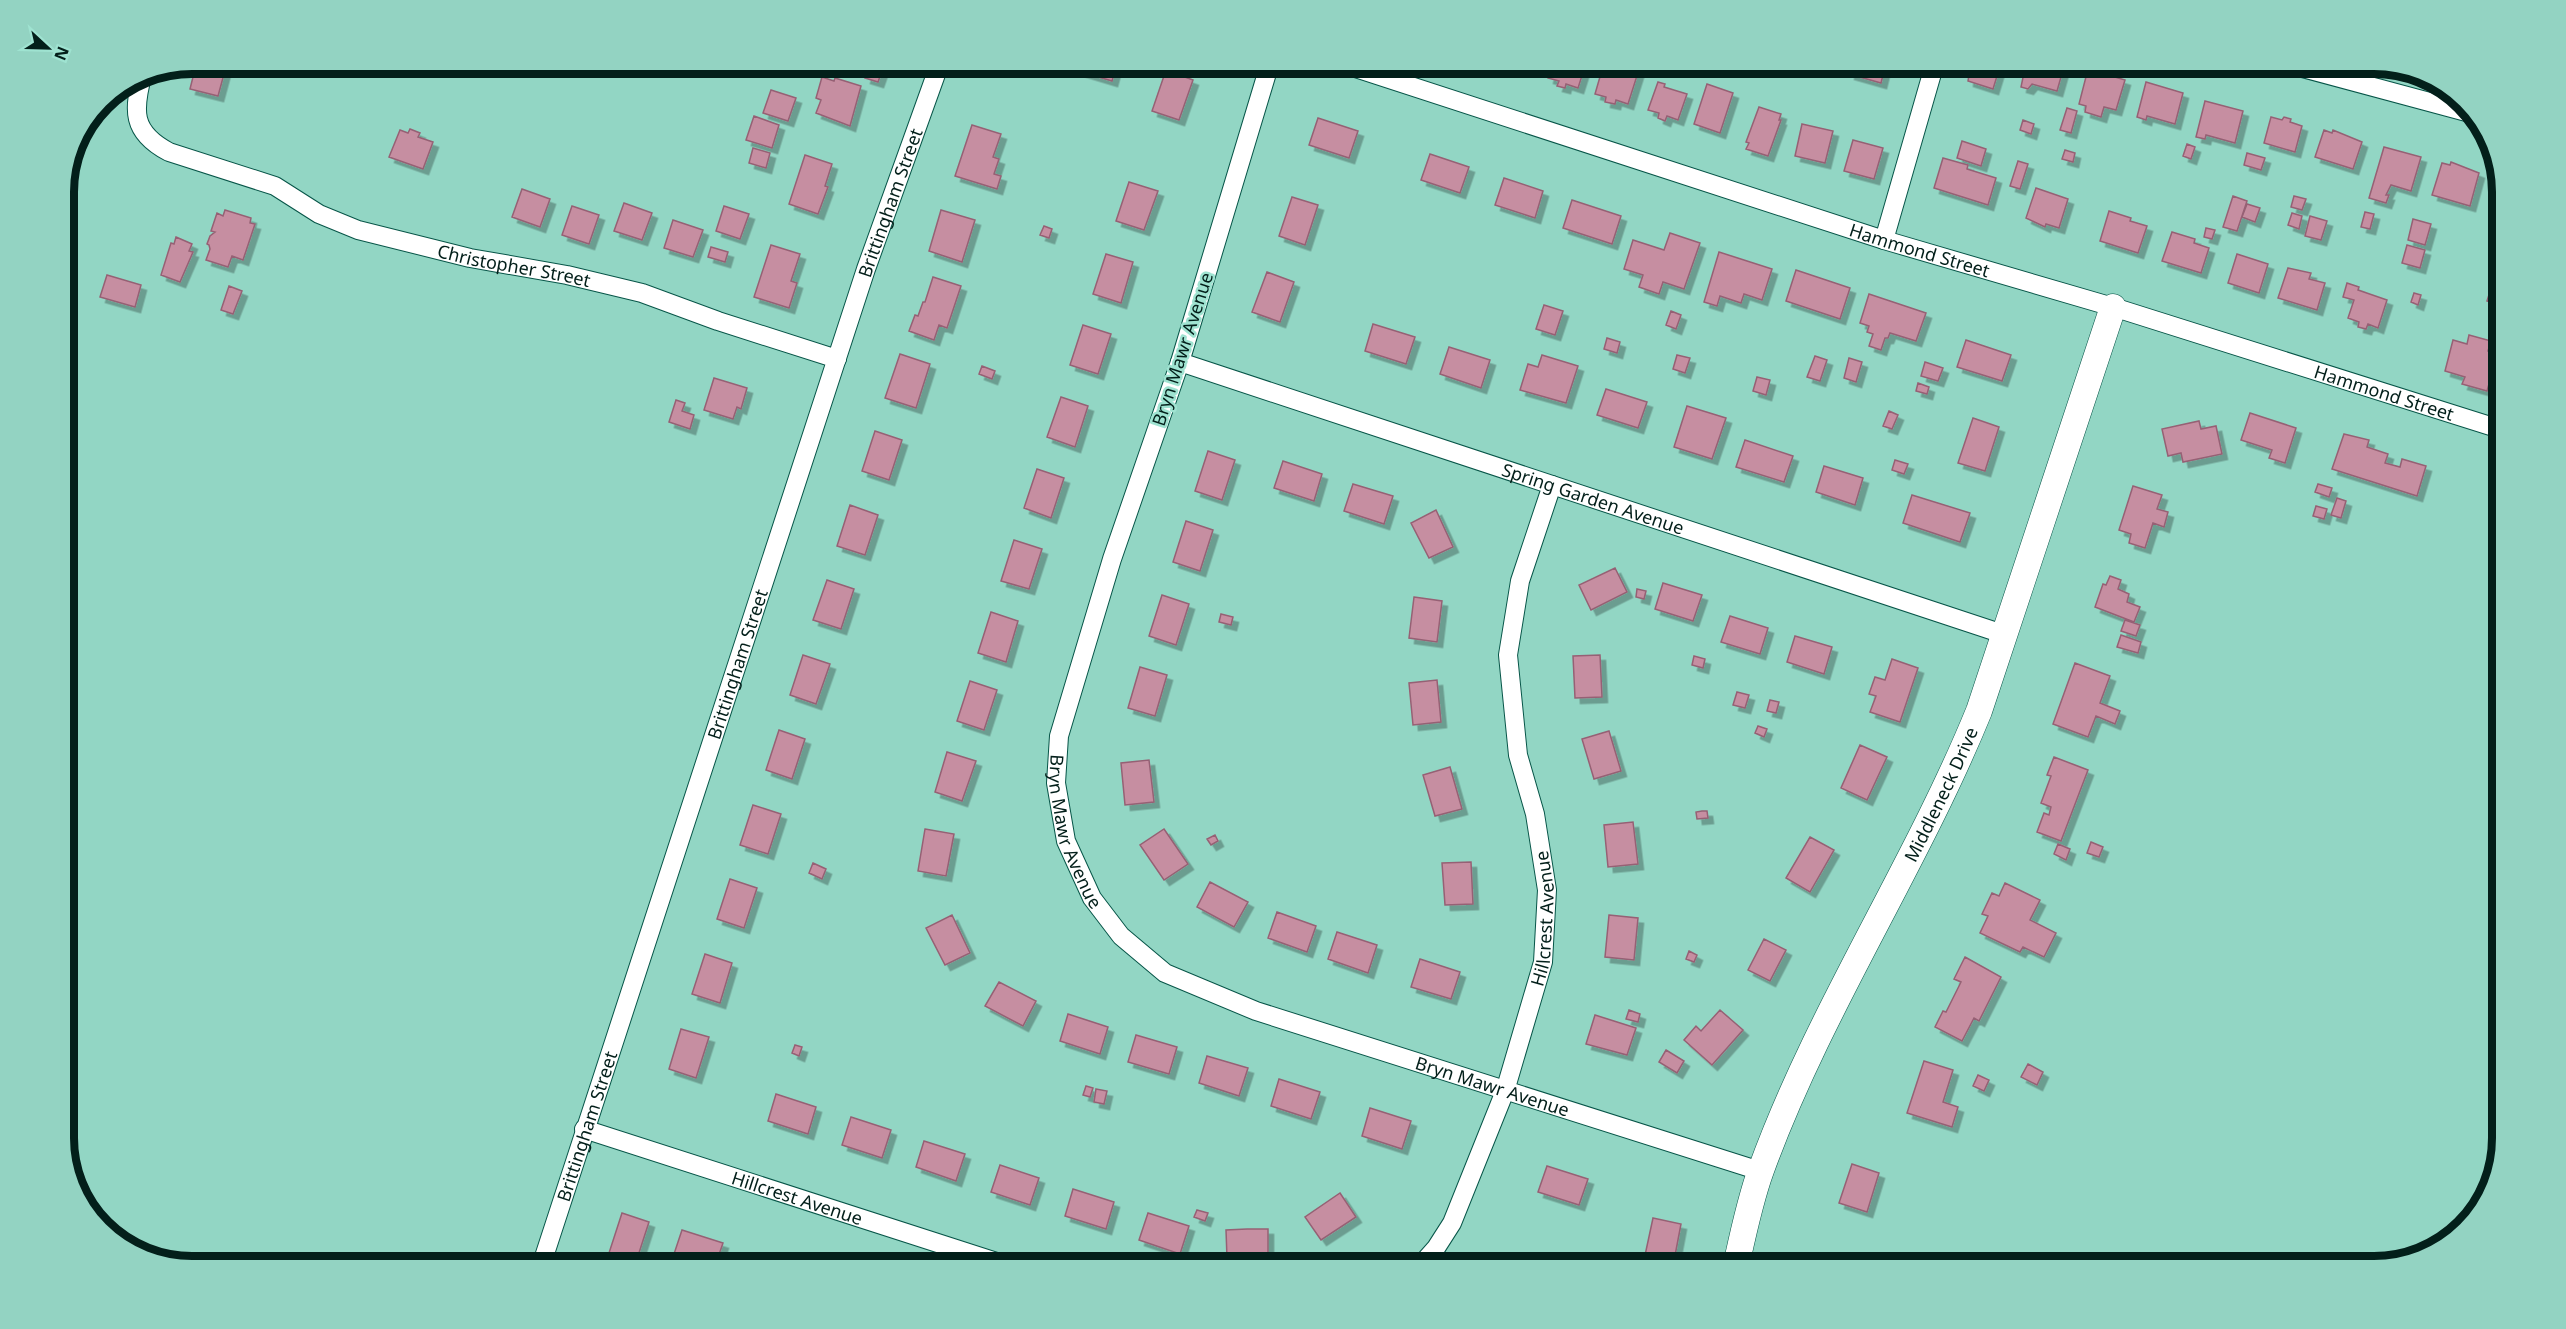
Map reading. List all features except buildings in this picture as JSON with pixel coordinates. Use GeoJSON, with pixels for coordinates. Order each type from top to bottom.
{"type":"FeatureCollection","features":[{"type":"Feature","properties":{"kind":"street","name":"Brittingham Street"},"geometry":{"type":"LineString","coordinates":[[544,1256],[866,269],[936,74]]}},
{"type":"Feature","properties":{"kind":"street","name":"Bryn Mawr Avenue"},"geometry":{"type":"LineString","coordinates":[[1267,74],[1180,362],[1112,559],[1059,736],[1056,783],[1066,841],[1092,898],[1121,936],[1166,973],[1256,1011],[1760,1171]]}},
{"type":"Feature","properties":{"kind":"street","name":"Hammond Street"},"geometry":{"type":"LineString","coordinates":[[1374,74],[1884,240],[2113,307],[2492,427]]}},
{"type":"Feature","properties":{"kind":"street"},"geometry":{"type":"LineString","coordinates":[[1884,240],[1932,74]]}},
{"type":"Feature","properties":{"kind":"street"},"geometry":{"type":"LineString","coordinates":[[2325,74],[2459,110]]}},
{"type":"Feature","properties":{"kind":"street","name":"Christopher Street"},"geometry":{"type":"LineString","coordinates":[[140,85],[135,108],[136,120],[145,133],[159,146],[170,152],[275,186],[319,214],[358,230],[470,258],[567,275],[642,293],[718,321],[837,359]]}},
{"type":"Feature","properties":{"kind":"street","name":"Middleneck Drive"},"geometry":{"type":"LineString","coordinates":[[1739,1256],[1760,1171],[1815,1042],[1954,773],[1979,711],[2113,307]]}},
{"type":"Feature","properties":{"kind":"street","name":"Spring Garden Avenue"},"geometry":{"type":"LineString","coordinates":[[1180,362],[2006,635]]}},
{"type":"Feature","properties":{"kind":"street","name":"Hillcrest Avenue"},"geometry":{"type":"LineString","coordinates":[[1429,1256],[1452,1223],[1505,1091],[1543,962],[1547,890],[1535,814],[1518,755],[1508,655],[1520,581],[1552,485]]}},
{"type":"Feature","properties":{"kind":"street","name":"Hillcrest Avenue"},"geometry":{"type":"LineString","coordinates":[[584,1129],[978,1256]]}}]}
